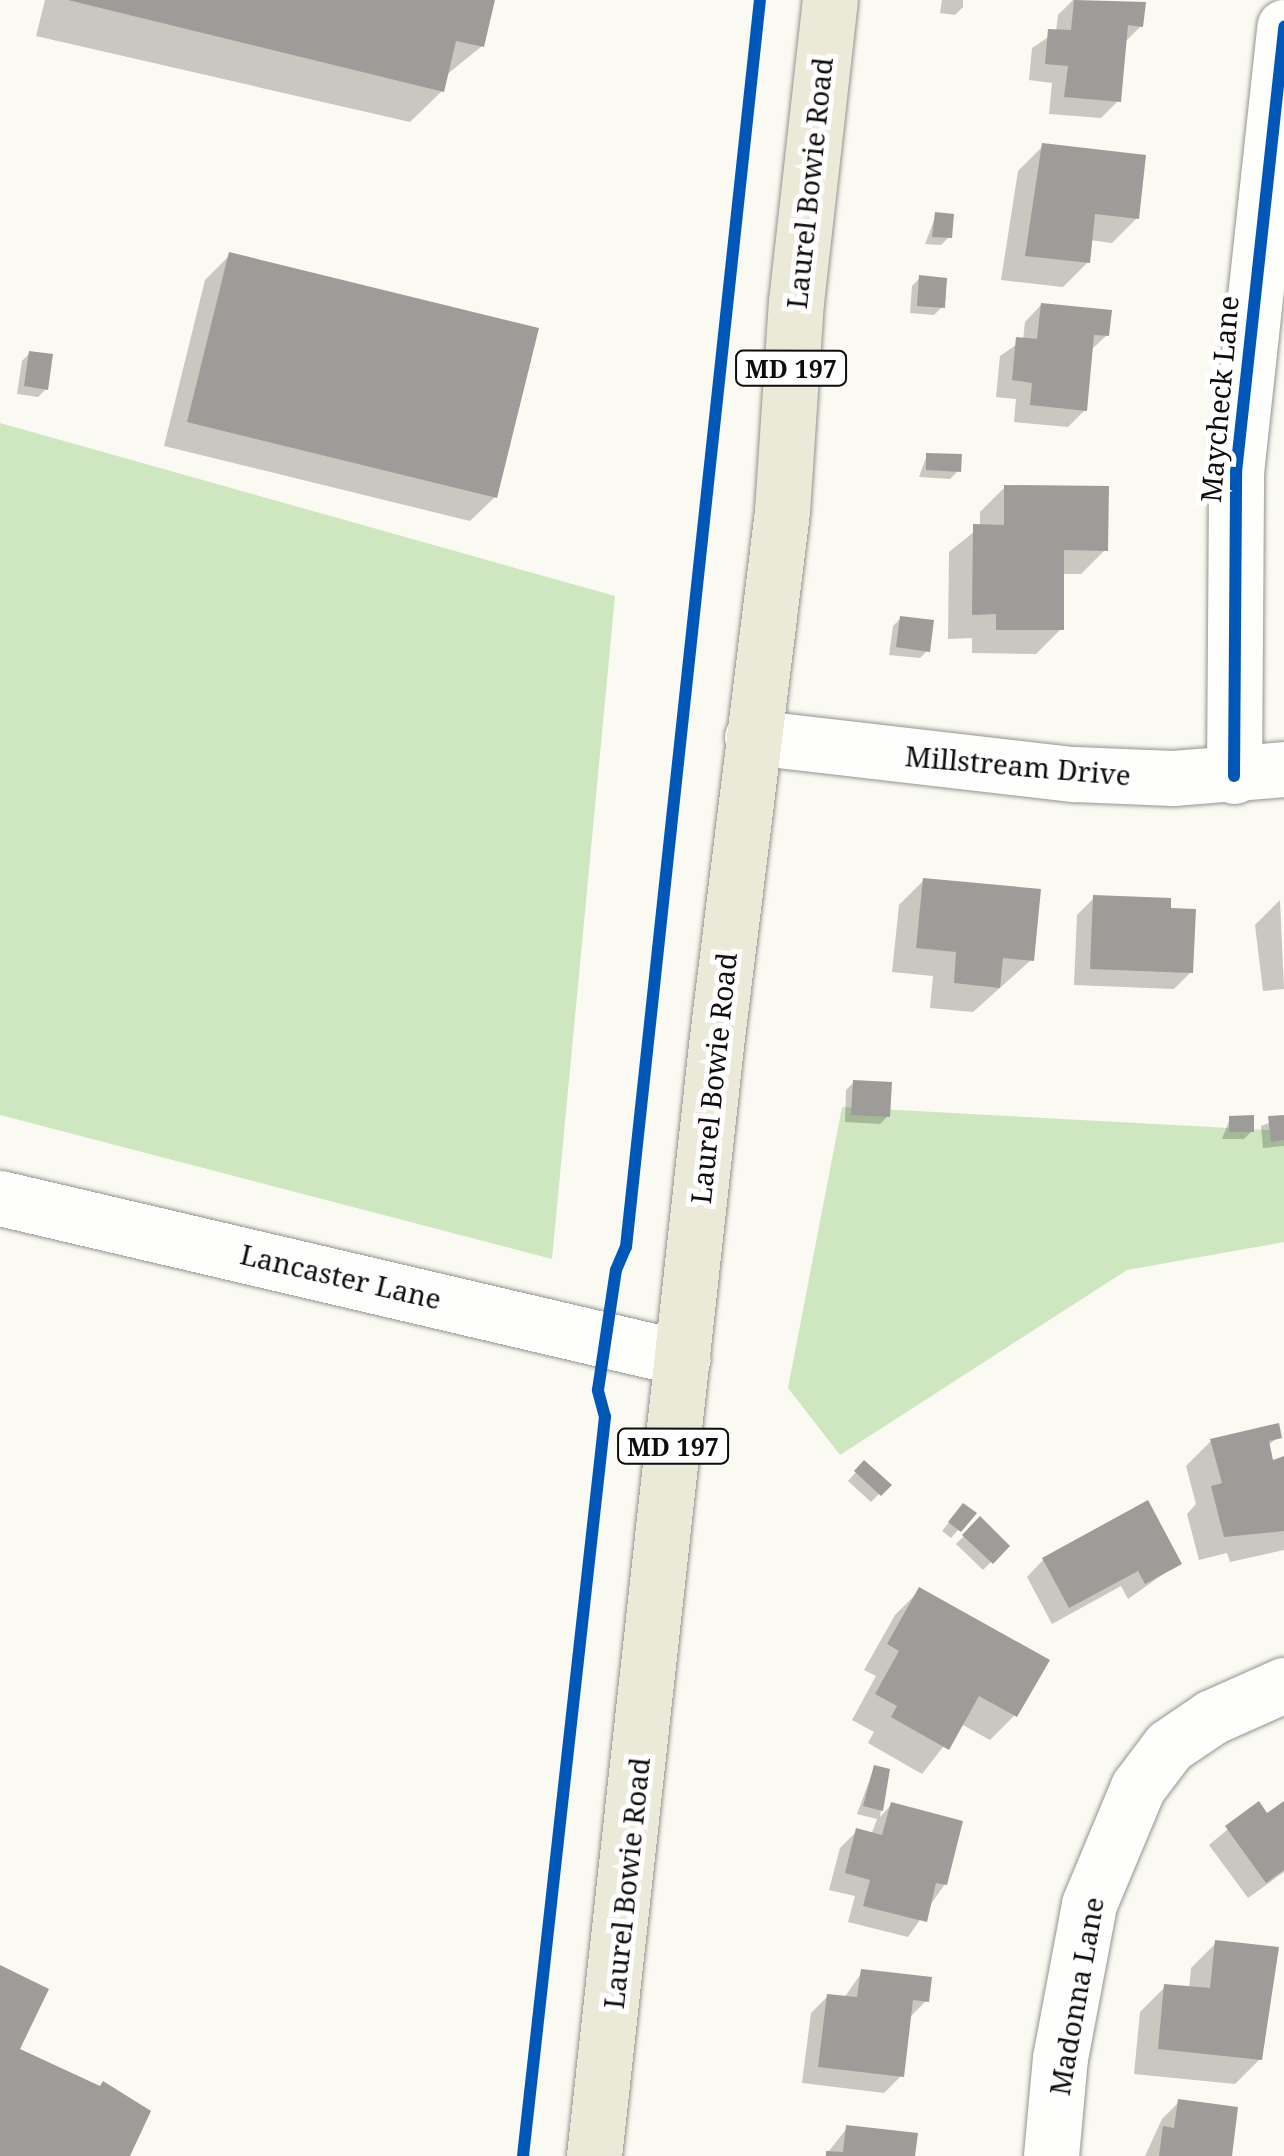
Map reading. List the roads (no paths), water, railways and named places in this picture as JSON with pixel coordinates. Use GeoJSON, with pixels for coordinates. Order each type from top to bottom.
{"type":"FeatureCollection","features":[{"type":"Feature","properties":{"kind":"main road","name":"Laurel Bowie Road"},"geometry":{"type":"LineString","coordinates":[[594,2156],[752,737],[782,511],[798,283],[830,0]]}},
{"type":"Feature","properties":{"kind":"street","name":"Maycheck Lane"},"geometry":{"type":"LineString","coordinates":[[1259,773],[1236,472],[1284,27]]}},
{"type":"Feature","properties":{"kind":"street","name":"Millstream Drive"},"geometry":{"type":"LineString","coordinates":[[752,737],[1074,774],[1259,773]]}},
{"type":"Feature","properties":{"kind":"street","name":"Lancaster Lane"},"geometry":{"type":"LineString","coordinates":[[0,1198],[682,1358]]}},
{"type":"Feature","properties":{"kind":"street","name":"Madonna Lane"},"geometry":{"type":"LineString","coordinates":[[1051,2156],[1060,2058],[1089,1904],[1138,1786],[1169,1746],[1212,1716],[1284,1685]]}}]}
